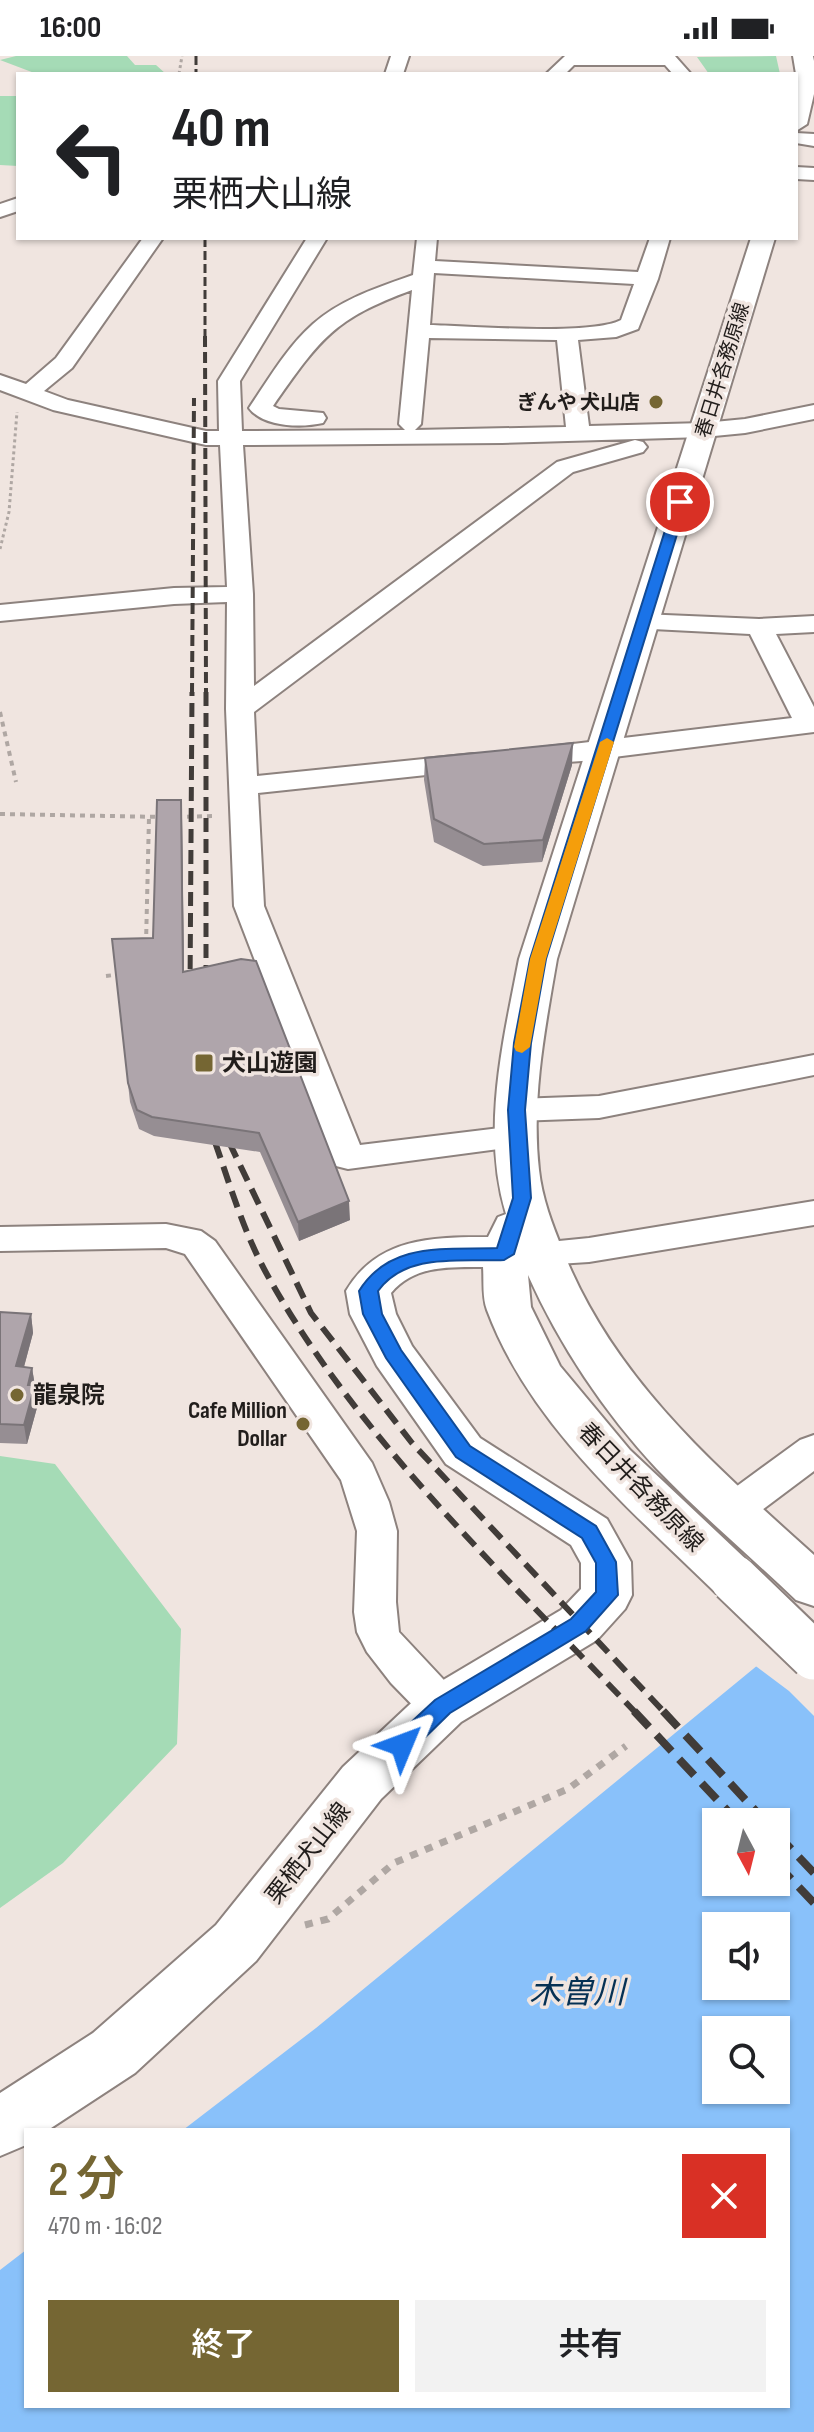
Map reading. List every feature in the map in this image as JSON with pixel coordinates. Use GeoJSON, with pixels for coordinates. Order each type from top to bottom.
{"type":"FeatureCollection","features":[{"type":"Feature","properties":{"kind":"main road"},"geometry":{"type":"LineString","coordinates":[[798,116],[806,83],[803,56]]}},
{"type":"Feature","properties":{"kind":"main road","name":"春日井各務原線"},"geometry":{"type":"LineString","coordinates":[[762,240],[538,959],[522,1043],[517,1123],[523,1254],[508,1307],[542,1375],[613,1463],[752,1564],[814,1586]]}},
{"type":"Feature","properties":{"kind":"main road","name":"春日井各務原線"},"geometry":{"type":"LineString","coordinates":[[523,1254],[564,1300],[603,1369],[656,1437],[732,1511]]}},
{"type":"Feature","properties":{"kind":"main road","name":"栗栖犬山線"},"geometry":{"type":"LineString","coordinates":[[0,2127],[114,2053],[236,1943],[362,1783],[442,1707],[579,1625],[607,1595],[606,1562],[589,1532],[463,1451],[393,1354],[373,1314],[368,1291],[380,1274],[391,1266],[430,1255],[523,1254]]}},
{"type":"Feature","properties":{"kind":"main road"},"geometry":{"type":"LineString","coordinates":[[732,1511],[733,1543],[814,1630]]}},
{"type":"Feature","properties":{"kind":"main road","name":"春日井各務原線"},"geometry":{"type":"LineString","coordinates":[[752,1564],[814,1656]]}},
{"type":"Feature","properties":{"kind":"street"},"geometry":{"type":"LineString","coordinates":[[557,72],[570,60],[670,60],[680,72]]}},
{"type":"Feature","properties":{"kind":"street"},"geometry":{"type":"LineString","coordinates":[[0,211],[15,192]]}},
{"type":"Feature","properties":{"kind":"street"},"geometry":{"type":"LineString","coordinates":[[27,394],[64,363],[152,240]]}},
{"type":"Feature","properties":{"kind":"street"},"geometry":{"type":"LineString","coordinates":[[316,240],[229,381],[240,594],[240,709],[249,906],[348,1158],[814,1065]]}},
{"type":"Feature","properties":{"kind":"street"},"geometry":{"type":"LineString","coordinates":[[410,424],[427,240]]}},
{"type":"Feature","properties":{"kind":"street"},"geometry":{"type":"LineString","coordinates":[[418,331],[567,334],[616,331],[630,324],[659,240]]}},
{"type":"Feature","properties":{"kind":"street"},"geometry":{"type":"LineString","coordinates":[[579,431],[274,416],[260,408],[314,335],[338,317],[423,273],[648,279]]}},
{"type":"Feature","properties":{"kind":"street"},"geometry":{"type":"LineString","coordinates":[[567,334],[579,431]]}},
{"type":"Feature","properties":{"kind":"street"},"geometry":{"type":"LineString","coordinates":[[0,382],[61,405],[193,436],[231,438],[704,430],[745,426],[814,412]]}},
{"type":"Feature","properties":{"kind":"street"},"geometry":{"type":"LineString","coordinates":[[240,709],[565,467],[653,443],[662,431]]}},
{"type":"Feature","properties":{"kind":"street"},"geometry":{"type":"LineString","coordinates":[[0,613],[174,596],[240,594]]}},
{"type":"Feature","properties":{"kind":"street"},"geometry":{"type":"LineString","coordinates":[[642,622],[759,627],[814,624]]}},
{"type":"Feature","properties":{"kind":"street"},"geometry":{"type":"LineString","coordinates":[[244,786],[582,753],[812,724],[759,627]]}},
{"type":"Feature","properties":{"kind":"street"},"geometry":{"type":"LineString","coordinates":[[523,1254],[589,1250],[814,1213]]}},
{"type":"Feature","properties":{"kind":"street"},"geometry":{"type":"LineString","coordinates":[[0,1239],[164,1231],[190,1238],[203,1246],[210,1263],[358,1474],[374,1509],[378,1633],[408,1673],[442,1707]]}},
{"type":"Feature","properties":{"kind":"street"},"geometry":{"type":"LineString","coordinates":[[732,1511],[814,1450]]}},
{"type":"Feature","properties":{"kind":"path"},"geometry":{"type":"LineString","coordinates":[[0,549],[18,412],[27,394]]}},
{"type":"Feature","properties":{"kind":"path"},"geometry":{"type":"LineString","coordinates":[[0,712],[16,782]]}},
{"type":"Feature","properties":{"kind":"path"},"geometry":{"type":"LineString","coordinates":[[0,814],[244,815]]}},
{"type":"Feature","properties":{"kind":"path"},"geometry":{"type":"LineString","coordinates":[[146,956],[149,817]]}},
{"type":"Feature","properties":{"kind":"path"},"geometry":{"type":"LineString","coordinates":[[106,976],[135,973]]}},
{"type":"Feature","properties":{"kind":"path"},"geometry":{"type":"LineString","coordinates":[[297,1927],[328,1919],[394,1863],[568,1789],[626,1746]]}},
{"type":"Feature","properties":{"kind":"green space"},"geometry":{"type":"Polygon","coordinates":[[[16,56],[127,56],[135,65],[156,65],[164,72],[32,72],[0,60],[16,56]]]}},
{"type":"Feature","properties":{"kind":"green space"},"geometry":{"type":"Polygon","coordinates":[[[776,56],[780,72],[708,72],[697,57],[776,56]]]}},
{"type":"Feature","properties":{"kind":"green space"},"geometry":{"type":"Polygon","coordinates":[[[0,96],[16,96],[16,166],[0,165],[0,96]]]}},
{"type":"Feature","properties":{"kind":"green space"},"geometry":{"type":"Polygon","coordinates":[[[0,1456],[55,1464],[181,1629],[177,1744],[63,1863],[0,1908],[0,1456]]]}},
{"type":"Feature","properties":{"kind":"water","name":"木曽川"},"geometry":{"type":"Polygon","coordinates":[[[814,1619],[814,2432],[0,2432],[0,2270],[24,2252],[24,2408],[790,2408],[790,2128],[186,2128],[316,2028],[814,1619]]]}},
{"type":"Feature","properties":{"kind":"pier"},"geometry":{"type":"Polygon","coordinates":[[[814,1615],[814,1716],[789,1691],[753,1664],[814,1615]]]}},
{"type":"Feature","properties":{"kind":"building"},"geometry":{"type":"Polygon","coordinates":[[[573,743],[543,840],[484,844],[434,819],[425,758],[573,743]]]}},
{"type":"Feature","properties":{"kind":"building"},"geometry":{"type":"Polygon","coordinates":[[[157,800],[181,800],[183,972],[241,959],[256,961],[349,1201],[298,1222],[259,1133],[152,1117],[137,1110],[128,1083],[112,939],[153,938],[157,800]]]}},
{"type":"Feature","properties":{"kind":"building","name":"龍泉院"},"geometry":{"type":"Polygon","coordinates":[[[0,1312],[31,1314],[16,1366],[32,1368],[28,1385],[35,1385],[24,1425],[0,1424],[0,1312]]]}},
{"type":"Feature","properties":{"kind":"railway"},"geometry":{"type":"LineString","coordinates":[[196,56],[196,72]]}},
{"type":"Feature","properties":{"kind":"railway"},"geometry":{"type":"LineString","coordinates":[[205,240],[205,336]]}},
{"type":"Feature","properties":{"kind":"railway"},"geometry":{"type":"LineString","coordinates":[[205,336],[206,694]]}},
{"type":"Feature","properties":{"kind":"railway"},"geometry":{"type":"LineString","coordinates":[[192,694],[194,398]]}},
{"type":"Feature","properties":{"kind":"railway"},"geometry":{"type":"LineString","coordinates":[[190,990],[192,692]]}},
{"type":"Feature","properties":{"kind":"railway"},"geometry":{"type":"LineString","coordinates":[[206,694],[206,990]]}},
{"type":"Feature","properties":{"kind":"railway"},"geometry":{"type":"LineString","coordinates":[[209,1124],[216,1144]]}},
{"type":"Feature","properties":{"kind":"railway"},"geometry":{"type":"LineString","coordinates":[[226,1128],[230,1144]]}},
{"type":"Feature","properties":{"kind":"railway"},"geometry":{"type":"LineString","coordinates":[[215,1142],[260,1262],[306,1338],[347,1396],[439,1506],[636,1713]]}},
{"type":"Feature","properties":{"kind":"railway"},"geometry":{"type":"LineString","coordinates":[[229,1142],[311,1313],[412,1443],[665,1713]]}},
{"type":"Feature","properties":{"kind":"railway"},"geometry":{"type":"LineString","coordinates":[[634,1711],[725,1808]]}},
{"type":"Feature","properties":{"kind":"railway"},"geometry":{"type":"LineString","coordinates":[[663,1711],[753,1808]]}},
{"type":"Feature","properties":{"kind":"railway"},"geometry":{"type":"LineString","coordinates":[[790,1848],[814,1873]]}},
{"type":"Feature","properties":{"kind":"railway"},"geometry":{"type":"LineString","coordinates":[[790,1878],[814,1903]]}},
{"type":"Feature","properties":{"kind":"slow traffic"},"geometry":{"type":"LineString","coordinates":[[522,1047],[538,959],[607,742]]}},
{"type":"Feature","properties":{"kind":"place","name":"ぎんや 犬山店"},"geometry":{"type":"Point","coordinates":[656,402]}},
{"type":"Feature","properties":{"kind":"place","name":"犬山遊園"},"geometry":{"type":"Point","coordinates":[204,1063]}},
{"type":"Feature","properties":{"kind":"place","name":"龍泉院"},"geometry":{"type":"Point","coordinates":[17,1395]}},
{"type":"Feature","properties":{"kind":"place","name":"Cafe Million Dollar"},"geometry":{"type":"Point","coordinates":[303,1424]}},
{"type":"Feature","properties":{"kind":"route"},"geometry":{"type":"LineString","coordinates":[[402,1745],[442,1707],[579,1625],[607,1595],[606,1562],[589,1532],[463,1451],[393,1354],[373,1314],[368,1291],[380,1274],[391,1266],[417,1257],[504,1254],[522,1198],[517,1110],[522,1043],[538,959],[680,502]]}}]}
